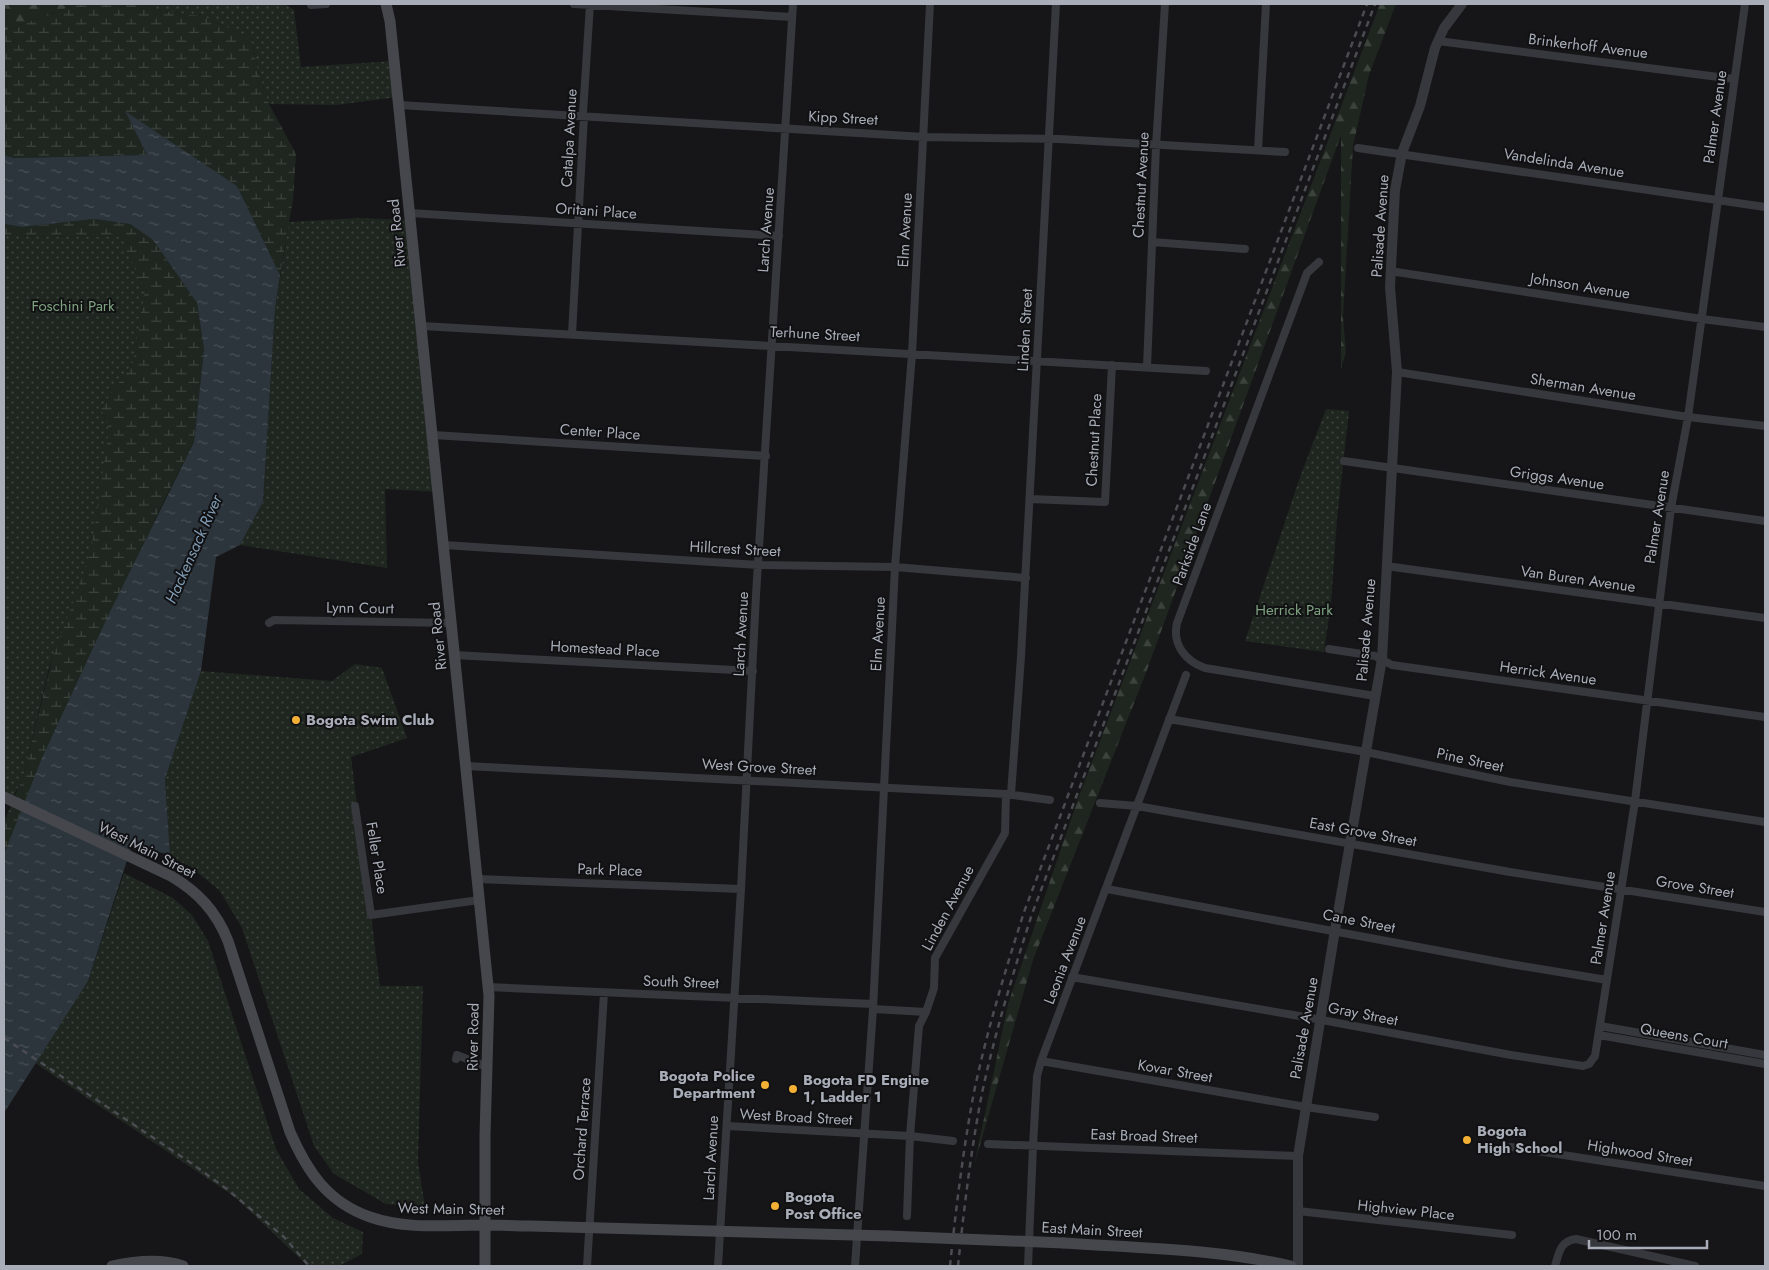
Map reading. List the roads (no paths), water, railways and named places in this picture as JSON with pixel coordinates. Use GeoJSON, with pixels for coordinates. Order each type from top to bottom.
{"type":"FeatureCollection","features":[{"type":"Feature","properties":{"kind":"main road","name":"River Road"},"geometry":{"type":"LineString","coordinates":[[386,4],[399,105],[422,326],[488,986],[485,1266]]}},
{"type":"Feature","properties":{"kind":"main road","name":"West Main Street"},"geometry":{"type":"LineString","coordinates":[[6,797],[184,884],[196,893],[215,914],[228,941],[290,1132],[307,1166],[327,1192],[347,1206],[370,1217],[390,1222],[439,1226],[589,1227],[889,1236]]}},
{"type":"Feature","properties":{"kind":"main road","name":"East Main Street"},"geometry":{"type":"LineString","coordinates":[[889,1236],[1230,1254],[1259,1258],[1292,1266]]}},
{"type":"Feature","properties":{"kind":"main road"},"geometry":{"type":"LineString","coordinates":[[112,1266],[148,1260],[183,1266]]}},
{"type":"Feature","properties":{"kind":"street"},"geometry":{"type":"LineString","coordinates":[[312,5],[326,4]]}},
{"type":"Feature","properties":{"kind":"street"},"geometry":{"type":"LineString","coordinates":[[574,4],[681,7],[792,17]]}},
{"type":"Feature","properties":{"kind":"street","name":"Catalpa Avenue"},"geometry":{"type":"LineString","coordinates":[[572,334],[590,4]]}},
{"type":"Feature","properties":{"kind":"street","name":"Larch Avenue"},"geometry":{"type":"LineString","coordinates":[[718,1266],[741,889],[756,595],[780,236],[793,4]]}},
{"type":"Feature","properties":{"kind":"street","name":"Elm Avenue"},"geometry":{"type":"LineString","coordinates":[[856,1266],[885,788],[895,568],[912,354],[930,4]]}},
{"type":"Feature","properties":{"kind":"street","name":"Linden Street"},"geometry":{"type":"LineString","coordinates":[[1021,657],[1056,4]]}},
{"type":"Feature","properties":{"kind":"street","name":"Chestnut Avenue"},"geometry":{"type":"LineString","coordinates":[[1147,367],[1156,146],[1165,4]]}},
{"type":"Feature","properties":{"kind":"street"},"geometry":{"type":"LineString","coordinates":[[1258,150],[1266,4]]}},
{"type":"Feature","properties":{"kind":"street","name":"Palisade Avenue"},"geometry":{"type":"LineString","coordinates":[[1298,1266],[1298,1156],[1382,659],[1397,372],[1390,271],[1395,190],[1402,153],[1420,106],[1438,40],[1452,16],[1462,4]]}},
{"type":"Feature","properties":{"kind":"street","name":"Palmer Avenue"},"geometry":{"type":"LineString","coordinates":[[1598,1035],[1635,801],[1671,508],[1688,417],[1745,4]]}},
{"type":"Feature","properties":{"kind":"street","name":"Brinkerhoff Avenue"},"geometry":{"type":"LineString","coordinates":[[1438,40],[1734,79]]}},
{"type":"Feature","properties":{"kind":"street","name":"Kipp Street"},"geometry":{"type":"LineString","coordinates":[[399,105],[924,137],[1048,139],[1285,152]]}},
{"type":"Feature","properties":{"kind":"street","name":"Vandelinda Avenue"},"geometry":{"type":"LineString","coordinates":[[1358,148],[1765,207]]}},
{"type":"Feature","properties":{"kind":"street","name":"Oritani Place"},"geometry":{"type":"LineString","coordinates":[[410,213],[780,236]]}},
{"type":"Feature","properties":{"kind":"street"},"geometry":{"type":"LineString","coordinates":[[1152,242],[1245,250]]}},
{"type":"Feature","properties":{"kind":"street","name":"Parkside Lane"},"geometry":{"type":"LineString","coordinates":[[1319,262],[1307,273],[1177,623],[1176,633],[1184,656],[1198,666],[1375,696]]}},
{"type":"Feature","properties":{"kind":"street","name":"Johnson Avenue"},"geometry":{"type":"LineString","coordinates":[[1390,271],[1702,319],[1765,326]]}},
{"type":"Feature","properties":{"kind":"street","name":"Terhune Street"},"geometry":{"type":"LineString","coordinates":[[422,326],[1206,371]]}},
{"type":"Feature","properties":{"kind":"street","name":"Chestnut Place"},"geometry":{"type":"LineString","coordinates":[[1030,499],[1105,502],[1112,365]]}},
{"type":"Feature","properties":{"kind":"street","name":"Sherman Avenue"},"geometry":{"type":"LineString","coordinates":[[1397,372],[1688,417],[1765,426]]}},
{"type":"Feature","properties":{"kind":"street","name":"Center Place"},"geometry":{"type":"LineString","coordinates":[[433,435],[766,456]]}},
{"type":"Feature","properties":{"kind":"street","name":"Griggs Avenue"},"geometry":{"type":"LineString","coordinates":[[1344,461],[1765,521]]}},
{"type":"Feature","properties":{"kind":"street","name":"Hillcrest Street"},"geometry":{"type":"LineString","coordinates":[[444,545],[759,565],[895,568],[1026,578]]}},
{"type":"Feature","properties":{"kind":"street","name":"Van Buren Avenue"},"geometry":{"type":"LineString","coordinates":[[1386,566],[1765,618]]}},
{"type":"Feature","properties":{"kind":"street","name":"Lynn Court"},"geometry":{"type":"LineString","coordinates":[[269,623],[274,620],[451,623]]}},
{"type":"Feature","properties":{"kind":"street","name":"Herrick Avenue"},"geometry":{"type":"LineString","coordinates":[[1329,649],[1375,656],[1392,665],[1765,717]]}},
{"type":"Feature","properties":{"kind":"street","name":"Homestead Place"},"geometry":{"type":"LineString","coordinates":[[454,655],[753,671]]}},
{"type":"Feature","properties":{"kind":"street","name":"Linden Avenue"},"geometry":{"type":"LineString","coordinates":[[907,1216],[910,1136],[919,1026],[934,988],[935,958],[1005,832],[1021,657]]}},
{"type":"Feature","properties":{"kind":"street","name":"Leonia Avenue"},"geometry":{"type":"LineString","coordinates":[[1028,1266],[1032,1146],[1041,1062],[1186,675]]}},
{"type":"Feature","properties":{"kind":"street","name":"Pine Street"},"geometry":{"type":"LineString","coordinates":[[1169,719],[1366,752],[1510,782],[1765,822]]}},
{"type":"Feature","properties":{"kind":"street","name":"West Grove Street"},"geometry":{"type":"LineString","coordinates":[[466,766],[1009,794],[1050,800]]}},
{"type":"Feature","properties":{"kind":"street","name":"East Grove Street"},"geometry":{"type":"LineString","coordinates":[[1100,803],[1137,806],[1621,890]]}},
{"type":"Feature","properties":{"kind":"street","name":"Feller Place"},"geometry":{"type":"LineString","coordinates":[[355,806],[371,915],[479,900]]}},
{"type":"Feature","properties":{"kind":"street","name":"Park Place"},"geometry":{"type":"LineString","coordinates":[[477,879],[741,889]]}},
{"type":"Feature","properties":{"kind":"street","name":"Cane Street"},"geometry":{"type":"LineString","coordinates":[[1107,889],[1510,964],[1607,980]]}},
{"type":"Feature","properties":{"kind":"street","name":"Grove Street"},"geometry":{"type":"LineString","coordinates":[[1621,890],[1765,912]]}},
{"type":"Feature","properties":{"kind":"street","name":"Gray Street"},"geometry":{"type":"LineString","coordinates":[[1072,977],[1320,1020],[1511,1056],[1582,1066],[1589,1064],[1595,1056],[1598,1035]]}},
{"type":"Feature","properties":{"kind":"street","name":"South Street"},"geometry":{"type":"LineString","coordinates":[[488,986],[604,993],[734,997],[926,1012]]}},
{"type":"Feature","properties":{"kind":"street","name":"Orchard Terrace"},"geometry":{"type":"LineString","coordinates":[[587,1266],[604,993]]}},
{"type":"Feature","properties":{"kind":"street","name":"Queens Court"},"geometry":{"type":"LineString","coordinates":[[1600,1026],[1765,1055]]}},
{"type":"Feature","properties":{"kind":"street","name":"Queens Court"},"geometry":{"type":"LineString","coordinates":[[1598,1035],[1765,1064]]}},
{"type":"Feature","properties":{"kind":"street"},"geometry":{"type":"LineString","coordinates":[[456,1059],[457,1055],[487,1067]]}},
{"type":"Feature","properties":{"kind":"street","name":"Kovar Street"},"geometry":{"type":"LineString","coordinates":[[1041,1062],[1375,1117]]}},
{"type":"Feature","properties":{"kind":"street","name":"West Broad Street"},"geometry":{"type":"LineString","coordinates":[[727,1126],[864,1135],[910,1136],[953,1142]]}},
{"type":"Feature","properties":{"kind":"street","name":"East Broad Street"},"geometry":{"type":"LineString","coordinates":[[988,1144],[1298,1156]]}},
{"type":"Feature","properties":{"kind":"street","name":"Highwood Street"},"geometry":{"type":"LineString","coordinates":[[1511,1147],[1765,1186]]}},
{"type":"Feature","properties":{"kind":"street","name":"Highview Place"},"geometry":{"type":"LineString","coordinates":[[1298,1212],[1512,1235]]}},
{"type":"Feature","properties":{"kind":"street"},"geometry":{"type":"LineString","coordinates":[[1555,1266],[1561,1246],[1568,1241],[1576,1239],[1695,1266]]}},
{"type":"Feature","properties":{"kind":"water","name":"Hackensack River"},"geometry":{"type":"Polygon","coordinates":[[[125,111],[237,186],[280,275],[275,309],[263,502],[240,545],[216,557],[201,671],[165,779],[170,855],[132,845],[88,981],[4,1113],[4,854],[42,758],[107,618],[194,442],[204,349],[197,303],[153,240],[130,224],[94,219],[22,227],[4,224],[4,155],[14,158],[147,155],[125,111]]]}},
{"type":"Feature","properties":{"kind":"railway"},"geometry":{"type":"LineString","coordinates":[[950,1266],[960,1179],[974,1092],[997,1001],[1024,912],[1367,4]]}},
{"type":"Feature","properties":{"kind":"railway"},"geometry":{"type":"LineString","coordinates":[[958,1266],[968,1179],[982,1093],[1005,1003],[1032,914],[1375,4]]}},
{"type":"Feature","properties":{"kind":"railway"},"geometry":{"type":"LineString","coordinates":[[4,1038],[191,1163],[228,1190],[284,1237],[309,1266]]}},
{"type":"Feature","properties":{"kind":"place","name":"Bogota Swim Club"},"geometry":{"type":"Point","coordinates":[296,720]}},
{"type":"Feature","properties":{"kind":"place","name":"Bogota Police Department"},"geometry":{"type":"Point","coordinates":[765,1085]}},
{"type":"Feature","properties":{"kind":"place","name":"Bogota FD Engine 1, Ladder 1"},"geometry":{"type":"Point","coordinates":[793,1089]}},
{"type":"Feature","properties":{"kind":"place","name":"Bogota High School"},"geometry":{"type":"Point","coordinates":[1467,1140]}},
{"type":"Feature","properties":{"kind":"place","name":"Bogota Post Office"},"geometry":{"type":"Point","coordinates":[775,1206]}},
{"type":"Feature","properties":{"kind":"park label","name":"Foschini Park"},"geometry":{"type":"Point","coordinates":[73,306]}},
{"type":"Feature","properties":{"kind":"park label","name":"Herrick Park"},"geometry":{"type":"Point","coordinates":[1294,610]}}]}
